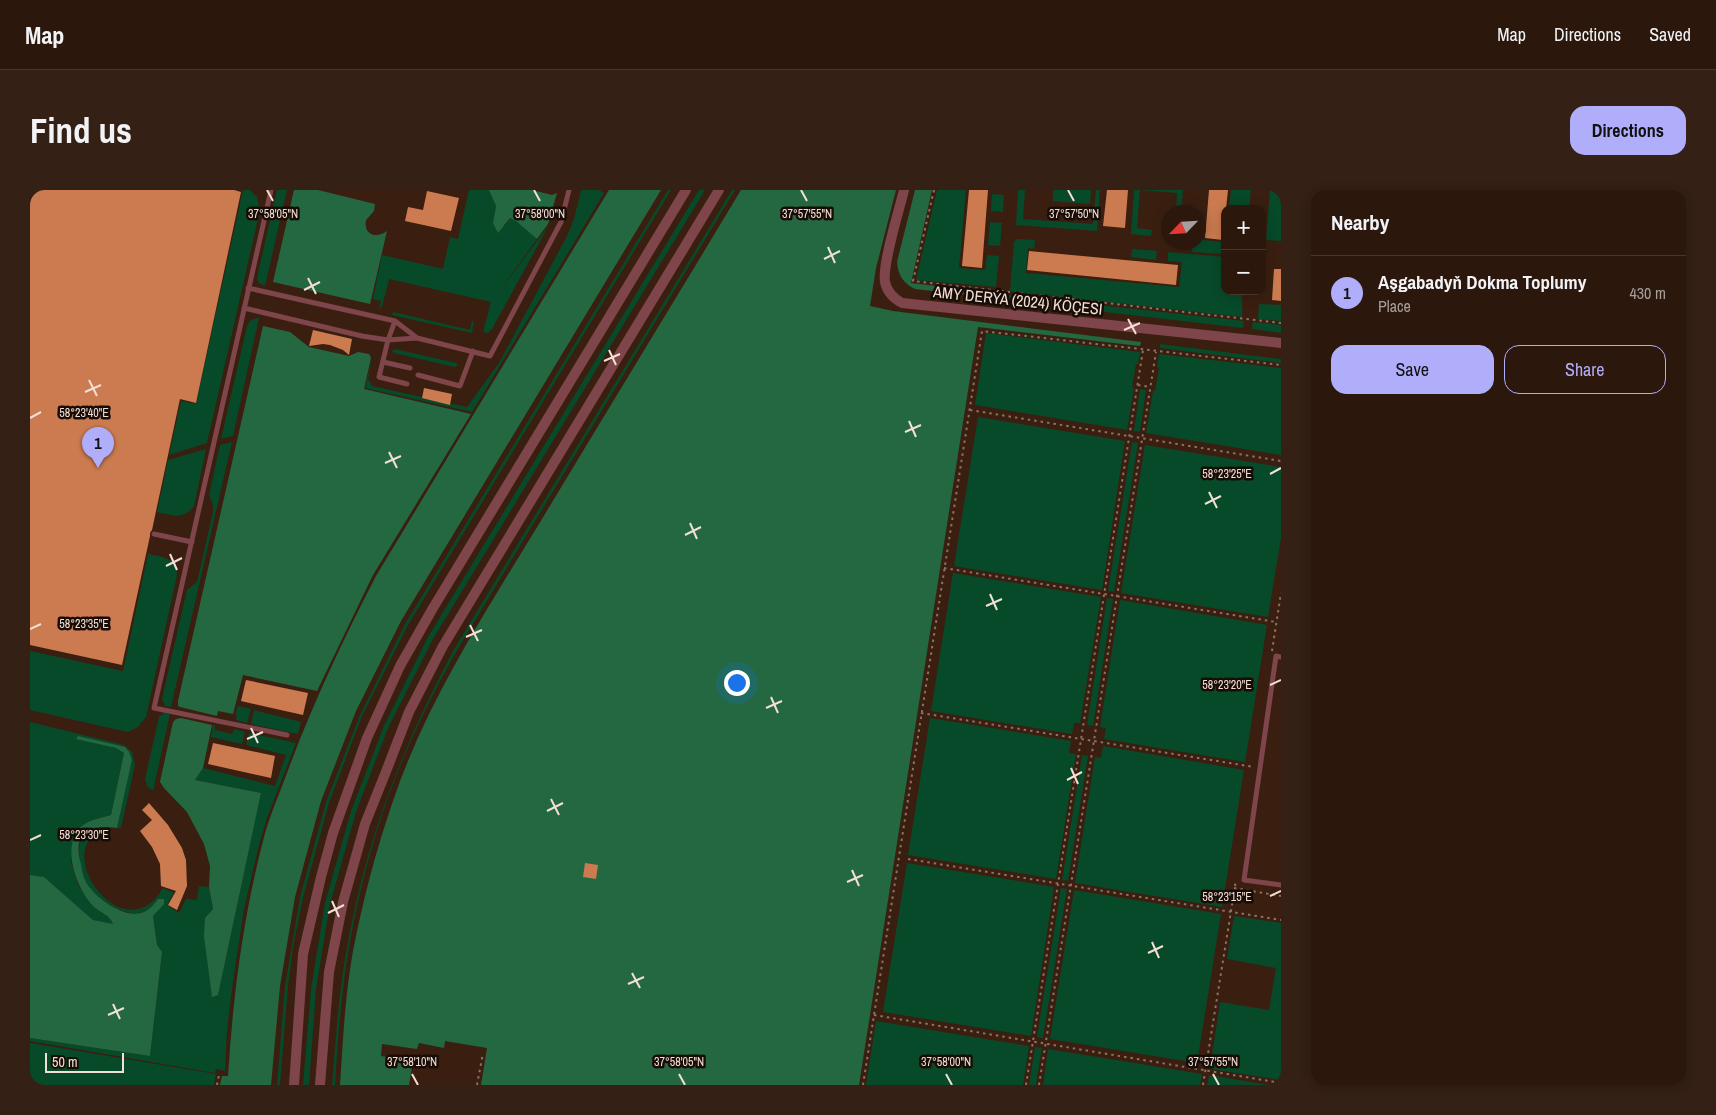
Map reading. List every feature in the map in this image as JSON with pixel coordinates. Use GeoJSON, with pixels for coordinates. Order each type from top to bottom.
{"type":"FeatureCollection","features":[{"type":"Feature","properties":{"kind":"street"},"geometry":{"type":"LineString","coordinates":[[294,1085],[304,954],[333,832],[367,738],[400,666],[433,608],[686,190]]}},
{"type":"Feature","properties":{"kind":"street"},"geometry":{"type":"LineString","coordinates":[[320,1085],[329,972],[343,902],[365,824],[409,712],[443,646],[719,190]]}},
{"type":"Feature","properties":{"kind":"street","name":"AMY DERÝA (2024) KÖÇESI"},"geometry":{"type":"LineString","coordinates":[[904,190],[886,261],[885,281],[888,291],[902,303],[1281,343]]}},
{"type":"Feature","properties":{"kind":"lane"},"geometry":{"type":"LineString","coordinates":[[271,190],[154,708],[287,735]]}},
{"type":"Feature","properties":{"kind":"lane"},"geometry":{"type":"LineString","coordinates":[[244,308],[362,336],[388,340],[417,338],[490,356],[561,222],[569,190]]}},
{"type":"Feature","properties":{"kind":"lane"},"geometry":{"type":"LineString","coordinates":[[248,288],[395,321],[417,338]]}},
{"type":"Feature","properties":{"kind":"lane"},"geometry":{"type":"LineString","coordinates":[[395,321],[388,340],[379,378],[407,384]]}},
{"type":"Feature","properties":{"kind":"lane"},"geometry":{"type":"LineString","coordinates":[[418,375],[460,386],[473,352]]}},
{"type":"Feature","properties":{"kind":"lane"},"geometry":{"type":"LineString","coordinates":[[382,362],[410,368]]}},
{"type":"Feature","properties":{"kind":"lane"},"geometry":{"type":"LineString","coordinates":[[154,534],[192,542]]}},
{"type":"Feature","properties":{"kind":"lane"},"geometry":{"type":"LineString","coordinates":[[1281,657],[1276,656],[1244,880],[1281,885]]}},
{"type":"Feature","properties":{"kind":"path"},"geometry":{"type":"LineString","coordinates":[[934,190],[913,281],[1281,323]]}},
{"type":"Feature","properties":{"kind":"path"},"geometry":{"type":"LineString","coordinates":[[863,1085],[982,331],[1281,366]]}},
{"type":"Feature","properties":{"kind":"path"},"geometry":{"type":"LineString","coordinates":[[1026,1085],[1143,350]]}},
{"type":"Feature","properties":{"kind":"path"},"geometry":{"type":"LineString","coordinates":[[1039,1085],[1156,351]]}},
{"type":"Feature","properties":{"kind":"path"},"geometry":{"type":"LineString","coordinates":[[1138,385],[1150,387]]}},
{"type":"Feature","properties":{"kind":"path"},"geometry":{"type":"LineString","coordinates":[[969,410],[1281,461]]}},
{"type":"Feature","properties":{"kind":"path"},"geometry":{"type":"LineString","coordinates":[[944,568],[1276,622]]}},
{"type":"Feature","properties":{"kind":"path"},"geometry":{"type":"LineString","coordinates":[[922,713],[1254,767]]}},
{"type":"Feature","properties":{"kind":"path"},"geometry":{"type":"LineString","coordinates":[[908,859],[1281,920]]}},
{"type":"Feature","properties":{"kind":"path"},"geometry":{"type":"LineString","coordinates":[[1234,888],[1281,896]]}},
{"type":"Feature","properties":{"kind":"path"},"geometry":{"type":"LineString","coordinates":[[874,1015],[1281,1084]]}},
{"type":"Feature","properties":{"kind":"path"},"geometry":{"type":"LineString","coordinates":[[477,1085],[482,1053]]}},
{"type":"Feature","properties":{"kind":"path"},"geometry":{"type":"LineString","coordinates":[[217,1085],[219,1075]]}},
{"type":"Feature","properties":{"kind":"green space"},"geometry":{"type":"Polygon","coordinates":[[[243,190],[250,190],[257,197],[260,210],[207,443],[169,455],[181,401],[196,404],[243,190]]]}},
{"type":"Feature","properties":{"kind":"green space"},"geometry":{"type":"Polygon","coordinates":[[[277,190],[287,190],[265,286],[259,283],[257,278],[277,190]]]}},
{"type":"Feature","properties":{"kind":"green space"},"geometry":{"type":"Polygon","coordinates":[[[294,190],[318,190],[375,204],[374,211],[366,220],[367,229],[375,235],[387,231],[370,304],[273,282],[294,190]]]}},
{"type":"Feature","properties":{"kind":"green space"},"geometry":{"type":"Polygon","coordinates":[[[469,190],[489,190],[496,206],[493,223],[505,226],[510,218],[537,239],[496,296],[549,225],[492,329],[488,333],[483,332],[491,302],[389,279],[382,307],[379,309],[381,301],[373,299],[382,255],[443,269],[450,237],[458,239],[469,190]]]}},
{"type":"Feature","properties":{"kind":"green space"},"geometry":{"type":"Polygon","coordinates":[[[489,190],[532,190],[552,195],[557,193],[548,224],[537,239],[510,218],[498,233],[493,223],[496,206],[489,190]]]}},
{"type":"Feature","properties":{"kind":"green space"},"geometry":{"type":"Polygon","coordinates":[[[581,190],[599,190],[604,193],[472,412],[365,388],[372,358],[368,379],[372,386],[467,407],[499,363],[567,236],[574,219],[581,190]]]}},
{"type":"Feature","properties":{"kind":"green space"},"geometry":{"type":"Polygon","coordinates":[[[609,190],[661,190],[401,621],[356,711],[321,801],[295,897],[280,986],[271,1085],[220,1085],[222,1076],[228,1076],[244,928],[263,841],[274,806],[317,698],[376,576],[609,190]]]}},
{"type":"Feature","properties":{"kind":"green space"},"geometry":{"type":"Polygon","coordinates":[[[668,190],[671,190],[408,625],[362,716],[329,803],[303,898],[293,947],[280,1085],[277,1085],[285,986],[300,897],[326,802],[360,715],[405,624],[668,190]]]}},
{"type":"Feature","properties":{"kind":"green space"},"geometry":{"type":"Polygon","coordinates":[[[699,190],[705,190],[433,639],[388,728],[356,812],[330,904],[316,989],[309,1085],[303,1085],[311,989],[325,903],[351,811],[384,726],[428,637],[699,190]]]}},
{"type":"Feature","properties":{"kind":"green space"},"geometry":{"type":"Polygon","coordinates":[[[732,190],[735,190],[456,652],[412,739],[389,796],[371,850],[357,906],[343,990],[335,1085],[332,1085],[341,986],[363,873],[387,798],[417,724],[453,651],[732,190]]]}},
{"type":"Feature","properties":{"kind":"green space"},"geometry":{"type":"Polygon","coordinates":[[[741,190],[896,190],[876,268],[870,306],[893,311],[1141,342],[1140,346],[978,327],[859,1085],[481,1085],[487,1048],[445,1041],[444,1048],[419,1043],[417,1049],[382,1044],[381,1056],[413,1061],[409,1085],[340,1085],[348,984],[361,913],[393,801],[423,727],[480,622],[741,190]]]}},
{"type":"Feature","properties":{"kind":"green space"},"geometry":{"type":"Polygon","coordinates":[[[915,190],[932,190],[911,283],[996,293],[995,298],[915,289],[902,278],[897,262],[915,190]]]}},
{"type":"Feature","properties":{"kind":"green space"},"geometry":{"type":"Polygon","coordinates":[[[937,190],[966,190],[959,268],[985,270],[987,255],[999,256],[996,287],[916,280],[937,190]]]}},
{"type":"Feature","properties":{"kind":"green space"},"geometry":{"type":"Polygon","coordinates":[[[1018,190],[1025,190],[1023,219],[1093,224],[1096,190],[1100,190],[1097,231],[1016,225],[1018,190]]]}},
{"type":"Feature","properties":{"kind":"green space"},"geometry":{"type":"Polygon","coordinates":[[[1053,190],[1091,190],[1090,204],[1053,201],[1053,190]]]}},
{"type":"Feature","properties":{"kind":"green space"},"geometry":{"type":"Polygon","coordinates":[[[1134,190],[1140,190],[1137,228],[1152,230],[1151,236],[1131,234],[1134,190]]]}},
{"type":"Feature","properties":{"kind":"green space"},"geometry":{"type":"Polygon","coordinates":[[[1140,190],[1183,190],[1182,205],[1176,205],[1177,193],[1140,190]]]}},
{"type":"Feature","properties":{"kind":"green space"},"geometry":{"type":"Polygon","coordinates":[[[1231,190],[1251,190],[1249,205],[1229,205],[1231,190]]]}},
{"type":"Feature","properties":{"kind":"green space"},"geometry":{"type":"Polygon","coordinates":[[[1270,190],[1281,190],[1281,241],[1266,240],[1270,190]]]}},
{"type":"Feature","properties":{"kind":"green space"},"geometry":{"type":"Polygon","coordinates":[[[992,194],[1004,195],[1003,212],[991,211],[992,194]]]}},
{"type":"Feature","properties":{"kind":"green space"},"geometry":{"type":"Polygon","coordinates":[[[990,222],[1002,223],[1000,246],[988,245],[990,222]]]}},
{"type":"Feature","properties":{"kind":"green space"},"geometry":{"type":"Polygon","coordinates":[[[1017,239],[1035,240],[1034,249],[1028,248],[1026,273],[1179,287],[1182,262],[1168,261],[1168,252],[1221,257],[1221,295],[1242,295],[1242,317],[1010,291],[1014,242],[1017,239]]]}},
{"type":"Feature","properties":{"kind":"green space"},"geometry":{"type":"Polygon","coordinates":[[[1206,240],[1221,242],[1221,254],[1192,252],[1192,250],[1206,250],[1206,240]]]}},
{"type":"Feature","properties":{"kind":"green space"},"geometry":{"type":"Polygon","coordinates":[[[1132,249],[1157,251],[1156,260],[1131,257],[1132,249]]]}},
{"type":"Feature","properties":{"kind":"green space"},"geometry":{"type":"Polygon","coordinates":[[[1007,295],[1244,321],[1243,328],[1009,301],[1007,295]]]}},
{"type":"Feature","properties":{"kind":"green space"},"geometry":{"type":"Polygon","coordinates":[[[1259,304],[1281,305],[1281,321],[1258,319],[1259,304]]]}},
{"type":"Feature","properties":{"kind":"green space"},"geometry":{"type":"Polygon","coordinates":[[[393,312],[470,330],[472,321],[474,322],[472,333],[392,315],[393,312]]]}},
{"type":"Feature","properties":{"kind":"green space"},"geometry":{"type":"Polygon","coordinates":[[[259,318],[233,436],[221,439],[247,326],[251,320],[259,318]]]}},
{"type":"Feature","properties":{"kind":"green space"},"geometry":{"type":"Polygon","coordinates":[[[1253,322],[1281,325],[1281,333],[1252,329],[1253,322]]]}},
{"type":"Feature","properties":{"kind":"green space"},"geometry":{"type":"Polygon","coordinates":[[[263,326],[290,332],[309,347],[349,356],[358,352],[369,354],[371,358],[364,389],[471,414],[373,575],[317,691],[243,675],[233,714],[218,711],[217,716],[180,707],[178,706],[178,701],[263,326]]]}},
{"type":"Feature","properties":{"kind":"green space"},"geometry":{"type":"Polygon","coordinates":[[[986,333],[1140,352],[1132,387],[1134,388],[1127,430],[975,405],[986,333]]]}},
{"type":"Feature","properties":{"kind":"green space"},"geometry":{"type":"Polygon","coordinates":[[[1160,344],[1281,359],[1281,363],[1160,348],[1160,344]]]}},
{"type":"Feature","properties":{"kind":"green space"},"geometry":{"type":"Polygon","coordinates":[[[395,349],[458,365],[455,367],[394,353],[392,351],[395,349]]]}},
{"type":"Feature","properties":{"kind":"green space"},"geometry":{"type":"Polygon","coordinates":[[[1159,354],[1281,368],[1281,455],[1146,433],[1159,368],[1157,367],[1159,354]]]}},
{"type":"Feature","properties":{"kind":"green space"},"geometry":{"type":"Polygon","coordinates":[[[1140,389],[1146,390],[1140,432],[1134,431],[1140,389]]]}},
{"type":"Feature","properties":{"kind":"green space"},"geometry":{"type":"Polygon","coordinates":[[[978,417],[1125,441],[1102,590],[954,566],[978,417]]]}},
{"type":"Feature","properties":{"kind":"green space"},"geometry":{"type":"Polygon","coordinates":[[[232,442],[171,707],[165,706],[162,699],[187,590],[197,582],[213,512],[213,505],[209,495],[220,445],[232,442]]]}},
{"type":"Feature","properties":{"kind":"green space"},"geometry":{"type":"Polygon","coordinates":[[[1132,442],[1138,443],[1114,592],[1108,591],[1132,442]]]}},
{"type":"Feature","properties":{"kind":"green space"},"geometry":{"type":"Polygon","coordinates":[[[1145,445],[1281,467],[1281,538],[1268,617],[1121,593],[1145,445]]]}},
{"type":"Feature","properties":{"kind":"green space"},"geometry":{"type":"Polygon","coordinates":[[[206,449],[194,506],[182,515],[157,512],[168,460],[206,449]]]}},
{"type":"Feature","properties":{"kind":"green space"},"geometry":{"type":"Polygon","coordinates":[[[148,554],[171,561],[177,575],[146,717],[138,727],[128,732],[30,710],[30,651],[123,671],[148,554]]]}},
{"type":"Feature","properties":{"kind":"green space"},"geometry":{"type":"Polygon","coordinates":[[[953,573],[1101,597],[1080,723],[1074,723],[1072,734],[931,711],[953,573]]]}},
{"type":"Feature","properties":{"kind":"green space"},"geometry":{"type":"Polygon","coordinates":[[[1107,598],[1113,599],[1093,726],[1087,725],[1107,598]]]}},
{"type":"Feature","properties":{"kind":"green space"},"geometry":{"type":"Polygon","coordinates":[[[1120,600],[1267,625],[1245,762],[1104,739],[1106,728],[1100,727],[1120,600]]]}},
{"type":"Feature","properties":{"kind":"green space"},"geometry":{"type":"Polygon","coordinates":[[[238,706],[251,709],[247,723],[236,720],[237,715],[235,715],[238,706]]]}},
{"type":"Feature","properties":{"kind":"green space"},"geometry":{"type":"Polygon","coordinates":[[[254,710],[301,722],[298,734],[251,724],[254,710]]]}},
{"type":"Feature","properties":{"kind":"green space"},"geometry":{"type":"Polygon","coordinates":[[[164,713],[170,714],[153,791],[147,786],[145,779],[159,717],[164,713]]]}},
{"type":"Feature","properties":{"kind":"green space"},"geometry":{"type":"Polygon","coordinates":[[[181,718],[212,725],[203,768],[195,780],[261,793],[218,995],[212,997],[204,936],[205,918],[213,909],[209,887],[210,866],[204,844],[187,812],[160,782],[173,722],[181,718]]]}},
{"type":"Feature","properties":{"kind":"green space"},"geometry":{"type":"Polygon","coordinates":[[[930,718],[1071,741],[1069,753],[1076,754],[1056,879],[908,855],[930,718]]]}},
{"type":"Feature","properties":{"kind":"green space"},"geometry":{"type":"Polygon","coordinates":[[[30,722],[124,745],[132,752],[135,765],[121,828],[117,828],[132,760],[125,747],[77,739],[116,748],[124,753],[111,815],[92,820],[73,837],[71,862],[78,885],[93,906],[111,919],[114,925],[93,920],[44,877],[30,875],[30,722]]]}},
{"type":"Feature","properties":{"kind":"green space"},"geometry":{"type":"Polygon","coordinates":[[[213,725],[215,725],[215,730],[232,734],[234,729],[245,732],[242,744],[211,737],[213,725]]]}},
{"type":"Feature","properties":{"kind":"green space"},"geometry":{"type":"Polygon","coordinates":[[[249,733],[296,743],[267,818],[244,909],[227,1030],[225,1071],[216,1069],[215,1073],[30,1041],[30,1038],[150,1056],[162,952],[157,945],[153,916],[159,909],[158,899],[152,907],[144,912],[128,913],[111,906],[90,888],[84,879],[79,853],[84,835],[95,829],[103,829],[89,841],[84,857],[88,875],[98,891],[113,904],[130,910],[147,905],[163,888],[174,893],[167,905],[179,913],[186,899],[197,900],[199,886],[209,887],[213,909],[205,918],[218,995],[261,793],[195,780],[203,768],[275,786],[286,755],[246,745],[249,733]]]}},
{"type":"Feature","properties":{"kind":"green space"},"geometry":{"type":"Polygon","coordinates":[[[78,736],[125,747],[132,760],[117,828],[96,829],[86,833],[79,843],[79,855],[86,882],[103,901],[128,913],[144,912],[158,899],[164,899],[164,904],[153,916],[157,945],[162,952],[150,1056],[30,1038],[30,875],[44,877],[93,920],[113,924],[108,916],[94,907],[87,899],[76,878],[71,855],[75,834],[82,826],[92,820],[111,815],[124,753],[116,748],[76,739],[78,736]]]}},
{"type":"Feature","properties":{"kind":"green space"},"geometry":{"type":"Polygon","coordinates":[[[1103,746],[1244,770],[1222,907],[1075,883],[1095,757],[1101,758],[1103,746]]]}},
{"type":"Feature","properties":{"kind":"green space"},"geometry":{"type":"Polygon","coordinates":[[[1082,755],[1088,756],[1068,881],[1062,880],[1082,755]]]}},
{"type":"Feature","properties":{"kind":"green space"},"geometry":{"type":"Polygon","coordinates":[[[907,863],[1054,887],[1031,1036],[883,1012],[907,863]]]}},
{"type":"Feature","properties":{"kind":"green space"},"geometry":{"type":"Polygon","coordinates":[[[1061,888],[1067,889],[1043,1038],[1037,1037],[1061,888]]]}},
{"type":"Feature","properties":{"kind":"green space"},"geometry":{"type":"Polygon","coordinates":[[[1074,890],[1221,914],[1197,1063],[1050,1039],[1074,890]]]}},
{"type":"Feature","properties":{"kind":"green space"},"geometry":{"type":"Polygon","coordinates":[[[1234,916],[1281,923],[1281,1080],[1210,1069],[1220,1002],[1269,1010],[1276,968],[1227,959],[1234,916]]]}},
{"type":"Feature","properties":{"kind":"green space"},"geometry":{"type":"Polygon","coordinates":[[[876,1021],[1029,1046],[1023,1085],[866,1085],[876,1021]]]}},
{"type":"Feature","properties":{"kind":"green space"},"geometry":{"type":"Polygon","coordinates":[[[30,1043],[216,1074],[214,1085],[30,1085],[30,1043]]]}},
{"type":"Feature","properties":{"kind":"green space"},"geometry":{"type":"Polygon","coordinates":[[[1035,1047],[1042,1048],[1036,1085],[1029,1085],[1035,1047]]]}},
{"type":"Feature","properties":{"kind":"green space"},"geometry":{"type":"Polygon","coordinates":[[[1048,1049],[1202,1074],[1200,1085],[1043,1085],[1048,1049]]]}},
{"type":"Feature","properties":{"kind":"green space"},"geometry":{"type":"Polygon","coordinates":[[[1209,1075],[1269,1085],[1207,1085],[1209,1075]]]}},
{"type":"Feature","properties":{"kind":"building"},"geometry":{"type":"Polygon","coordinates":[[[30,190],[234,190],[241,192],[196,403],[180,399],[122,665],[30,645],[30,190]]]}},
{"type":"Feature","properties":{"kind":"building"},"geometry":{"type":"Polygon","coordinates":[[[969,190],[988,190],[982,268],[962,266],[969,190]]]}},
{"type":"Feature","properties":{"kind":"building"},"geometry":{"type":"Polygon","coordinates":[[[1107,190],[1128,190],[1125,228],[1103,226],[1107,190]]]}},
{"type":"Feature","properties":{"kind":"building"},"geometry":{"type":"Polygon","coordinates":[[[1209,190],[1228,190],[1226,205],[1221,205],[1221,240],[1206,238],[1209,190]]]}},
{"type":"Feature","properties":{"kind":"building"},"geometry":{"type":"Polygon","coordinates":[[[427,191],[459,198],[451,231],[405,221],[408,207],[423,210],[427,191]]]}},
{"type":"Feature","properties":{"kind":"building"},"geometry":{"type":"Polygon","coordinates":[[[1029,251],[1178,265],[1176,285],[1027,270],[1029,251]]]}},
{"type":"Feature","properties":{"kind":"building"},"geometry":{"type":"Polygon","coordinates":[[[1274,269],[1281,269],[1281,301],[1272,300],[1274,269]]]}},
{"type":"Feature","properties":{"kind":"building"},"geometry":{"type":"Polygon","coordinates":[[[313,330],[352,339],[349,355],[343,350],[330,345],[309,346],[313,330]]]}},
{"type":"Feature","properties":{"kind":"building"},"geometry":{"type":"Polygon","coordinates":[[[424,388],[452,394],[450,405],[422,398],[424,388]]]}},
{"type":"Feature","properties":{"kind":"building"},"geometry":{"type":"Polygon","coordinates":[[[246,680],[308,693],[303,715],[241,701],[246,680]]]}},
{"type":"Feature","properties":{"kind":"building"},"geometry":{"type":"Polygon","coordinates":[[[213,743],[275,756],[271,778],[208,764],[213,743]]]}},
{"type":"Feature","properties":{"kind":"building"},"geometry":{"type":"Polygon","coordinates":[[[149,803],[168,825],[182,848],[186,860],[187,886],[177,910],[168,905],[176,891],[161,886],[160,864],[152,847],[140,831],[152,820],[142,810],[149,803]]]}},
{"type":"Feature","properties":{"kind":"building"},"geometry":{"type":"Polygon","coordinates":[[[585,863],[598,865],[596,879],[583,877],[585,863]]]}},
{"type":"Feature","properties":{"kind":"place","name":"Aşgabadyň Dokma Toplumy"},"geometry":{"type":"Point","coordinates":[98,468]}}]}
